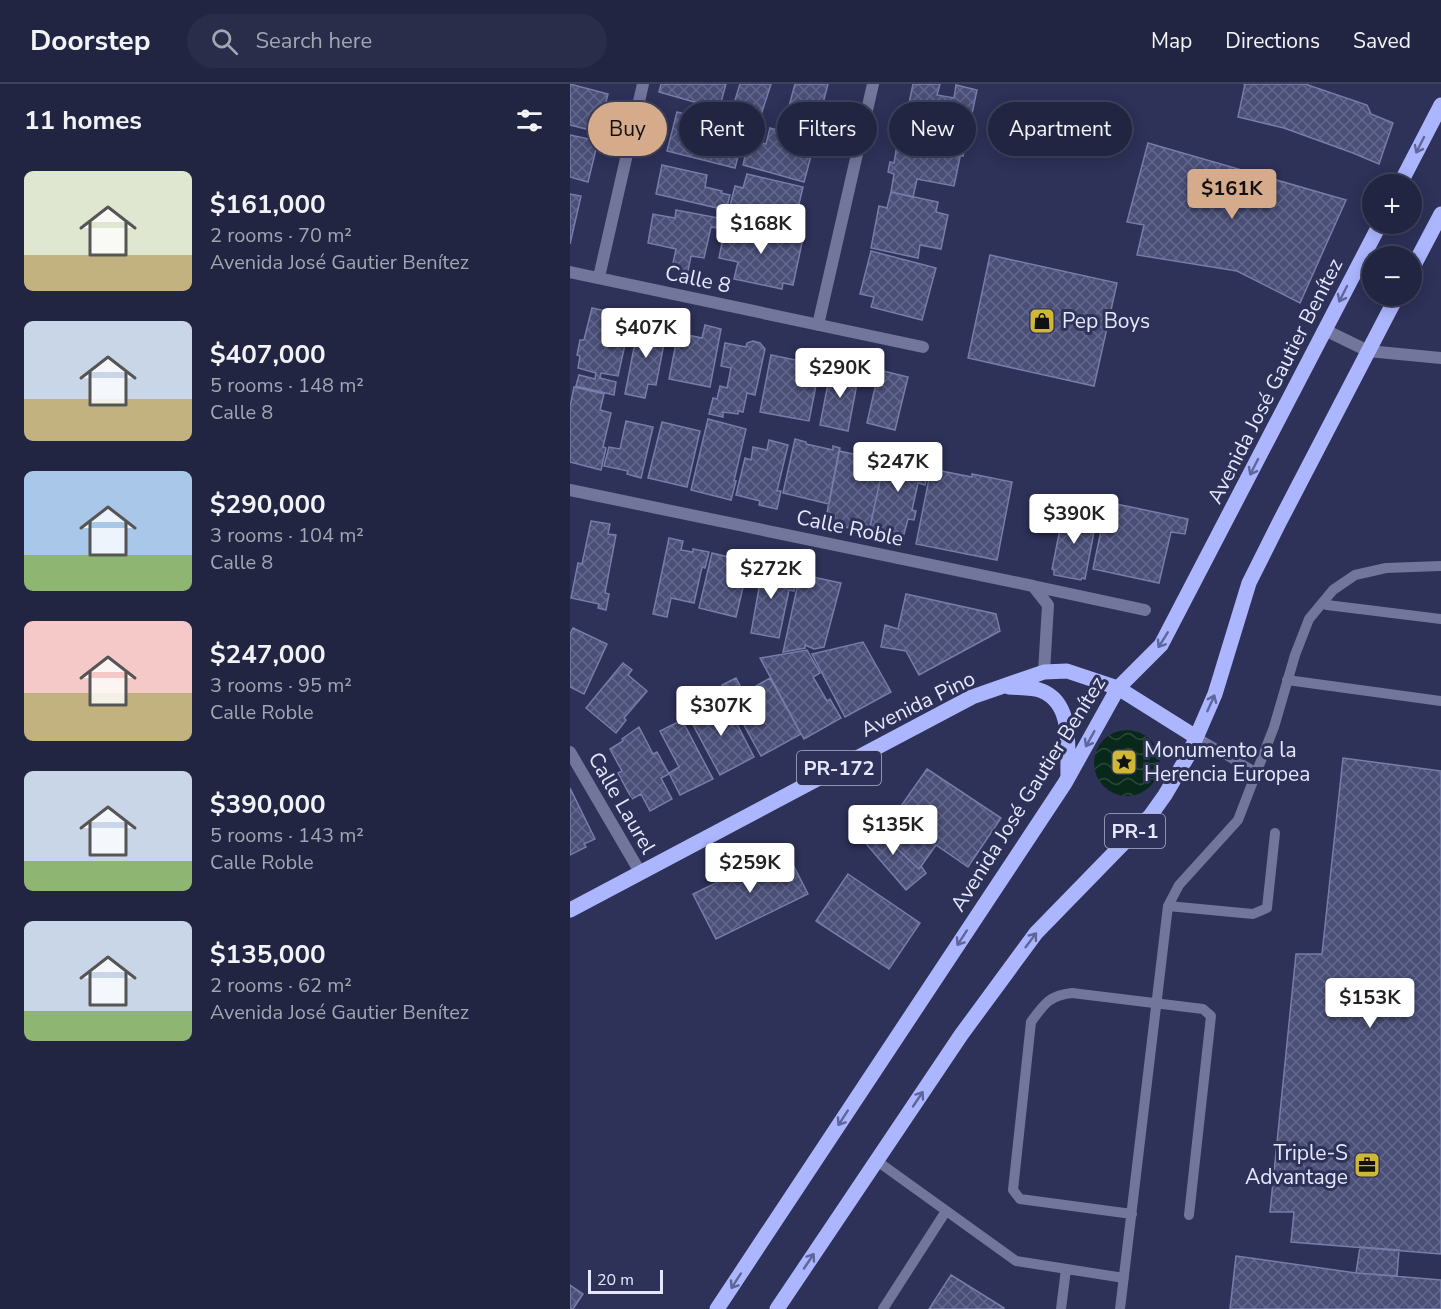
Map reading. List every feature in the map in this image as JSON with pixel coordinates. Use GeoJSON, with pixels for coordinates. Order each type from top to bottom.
{"type":"FeatureCollection","features":[{"type":"Feature","properties":{"kind":"main road"},"geometry":{"type":"LineString","coordinates":[[1405,174],[1441,105]]}},
{"type":"Feature","properties":{"kind":"main road"},"geometry":{"type":"LineString","coordinates":[[1422,250],[1441,214]]}},
{"type":"Feature","properties":{"kind":"main road","name":"Avenida José Gautier Benítez"},"geometry":{"type":"LineString","coordinates":[[717,1309],[1068,779],[1118,688],[1161,645],[1375,234]]}},
{"type":"Feature","properties":{"kind":"main road","name":"PR-1"},"geometry":{"type":"LineString","coordinates":[[777,1309],[961,1035],[1036,933],[1150,816],[1178,774],[1215,694],[1249,583],[1392,306]]}},
{"type":"Feature","properties":{"kind":"main road","name":"Avenida Pino"},"geometry":{"type":"LineString","coordinates":[[570,910],[972,697],[1044,672],[1067,671],[1118,688],[1196,737]]}},
{"type":"Feature","properties":{"kind":"main road"},"geometry":{"type":"LineString","coordinates":[[1003,687],[1042,690],[1057,702],[1066,719],[1068,779]]}},
{"type":"Feature","properties":{"kind":"street"},"geometry":{"type":"LineString","coordinates":[[599,277],[643,84]]}},
{"type":"Feature","properties":{"kind":"street"},"geometry":{"type":"LineString","coordinates":[[818,325],[873,84]]}},
{"type":"Feature","properties":{"kind":"street","name":"Calle 8"},"geometry":{"type":"LineString","coordinates":[[570,272],[923,347]]}},
{"type":"Feature","properties":{"kind":"street"},"geometry":{"type":"LineString","coordinates":[[1325,330],[1368,351],[1441,358]]}},
{"type":"Feature","properties":{"kind":"street","name":"Calle Roble"},"geometry":{"type":"LineString","coordinates":[[570,490],[1145,610]]}},
{"type":"Feature","properties":{"kind":"street"},"geometry":{"type":"LineString","coordinates":[[1033,586],[1048,605],[1044,672]]}},
{"type":"Feature","properties":{"kind":"street","name":"Calle Laurel"},"geometry":{"type":"LineString","coordinates":[[570,752],[640,872]]}},
{"type":"Feature","properties":{"kind":"lane"},"geometry":{"type":"LineString","coordinates":[[1120,1309],[1168,906],[1179,885],[1238,820],[1274,727],[1287,680],[1309,619],[1332,590],[1354,575],[1386,568],[1441,566]]}},
{"type":"Feature","properties":{"kind":"lane"},"geometry":{"type":"LineString","coordinates":[[1323,602],[1327,605],[1441,619]]}},
{"type":"Feature","properties":{"kind":"lane"},"geometry":{"type":"LineString","coordinates":[[1287,680],[1441,701]]}},
{"type":"Feature","properties":{"kind":"lane"},"geometry":{"type":"LineString","coordinates":[[1196,737],[1255,772]]}},
{"type":"Feature","properties":{"kind":"lane"},"geometry":{"type":"LineString","coordinates":[[1168,906],[1253,914],[1267,908],[1275,833]]}},
{"type":"Feature","properties":{"kind":"lane"},"geometry":{"type":"LineString","coordinates":[[1132,1214],[1020,1199],[1013,1190],[1031,1022],[1043,1005],[1058,994],[1072,993],[1203,1009],[1211,1016],[1189,1215]]}},
{"type":"Feature","properties":{"kind":"lane"},"geometry":{"type":"LineString","coordinates":[[877,1161],[1016,1261],[1124,1278]]}},
{"type":"Feature","properties":{"kind":"lane"},"geometry":{"type":"LineString","coordinates":[[884,1309],[946,1211]]}},
{"type":"Feature","properties":{"kind":"lane"},"geometry":{"type":"LineString","coordinates":[[1061,1309],[1066,1269]]}},
{"type":"Feature","properties":{"kind":"water"},"geometry":{"type":"Polygon","coordinates":[[[1120,730],[1134,730],[1146,735],[1155,744],[1160,763],[1158,776],[1151,787],[1134,796],[1120,796],[1108,791],[1099,782],[1094,770],[1094,756],[1099,744],[1108,735],[1120,730]]]}},
{"type":"Feature","properties":{"kind":"building"},"geometry":{"type":"Polygon","coordinates":[[[570,84],[608,94],[606,102],[588,102],[588,130],[570,125],[570,84]]]}},
{"type":"Feature","properties":{"kind":"building"},"geometry":{"type":"Polygon","coordinates":[[[661,84],[726,84],[721,102],[694,102],[659,92],[661,84]]]}},
{"type":"Feature","properties":{"kind":"building"},"geometry":{"type":"Polygon","coordinates":[[[740,84],[771,84],[765,103],[734,102],[740,84]]]}},
{"type":"Feature","properties":{"kind":"building"},"geometry":{"type":"Polygon","coordinates":[[[795,84],[828,84],[823,102],[790,102],[795,84]]]}},
{"type":"Feature","properties":{"kind":"building"},"geometry":{"type":"Polygon","coordinates":[[[913,84],[940,84],[937,95],[954,98],[956,85],[977,90],[974,102],[909,102],[913,84]]]}},
{"type":"Feature","properties":{"kind":"building"},"geometry":{"type":"Polygon","coordinates":[[[1245,84],[1305,84],[1367,105],[1371,114],[1393,123],[1379,164],[1284,128],[1238,117],[1245,84]]]}},
{"type":"Feature","properties":{"kind":"building"},"geometry":{"type":"Polygon","coordinates":[[[677,112],[679,112],[679,154],[667,151],[677,112]]]}},
{"type":"Feature","properties":{"kind":"building"},"geometry":{"type":"Polygon","coordinates":[[[770,128],[777,130],[777,156],[811,156],[804,182],[743,165],[745,156],[765,156],[770,128]]]}},
{"type":"Feature","properties":{"kind":"building"},"geometry":{"type":"Polygon","coordinates":[[[570,135],[588,139],[588,156],[594,156],[588,182],[570,177],[570,135]]]}},
{"type":"Feature","properties":{"kind":"building"},"geometry":{"type":"Polygon","coordinates":[[[1148,143],[1346,200],[1300,303],[1237,271],[1137,255],[1144,225],[1127,222],[1148,143]]]}},
{"type":"Feature","properties":{"kind":"building"},"geometry":{"type":"Polygon","coordinates":[[[687,156],[738,156],[735,168],[687,156]]]}},
{"type":"Feature","properties":{"kind":"building"},"geometry":{"type":"Polygon","coordinates":[[[895,156],[960,157],[954,186],[917,179],[913,197],[891,192],[894,174],[888,172],[890,162],[894,163],[895,156]]]}},
{"type":"Feature","properties":{"kind":"building"},"geometry":{"type":"Polygon","coordinates":[[[662,165],[707,175],[705,187],[730,195],[726,210],[656,194],[662,165]]]}},
{"type":"Feature","properties":{"kind":"building"},"geometry":{"type":"Polygon","coordinates":[[[747,174],[803,187],[793,229],[728,214],[735,186],[743,188],[747,174]]]}},
{"type":"Feature","properties":{"kind":"building"},"geometry":{"type":"Polygon","coordinates":[[[891,192],[938,202],[936,212],[948,215],[941,249],[920,245],[918,258],[871,248],[879,206],[887,208],[891,192]]]}},
{"type":"Feature","properties":{"kind":"building"},"geometry":{"type":"Polygon","coordinates":[[[570,194],[581,196],[570,244],[570,194]]]}},
{"type":"Feature","properties":{"kind":"building"},"geometry":{"type":"Polygon","coordinates":[[[676,210],[724,219],[722,229],[711,227],[704,258],[691,256],[688,271],[672,268],[676,249],[648,243],[653,214],[675,218],[676,210]]]}},
{"type":"Feature","properties":{"kind":"building"},"geometry":{"type":"Polygon","coordinates":[[[726,222],[803,238],[793,285],[783,283],[782,289],[734,279],[738,262],[719,258],[726,222]]]}},
{"type":"Feature","properties":{"kind":"building"},"geometry":{"type":"Polygon","coordinates":[[[871,251],[936,268],[922,320],[871,307],[874,297],[860,294],[871,251]]]}},
{"type":"Feature","properties":{"kind":"building"},"geometry":{"type":"Polygon","coordinates":[[[990,255],[1117,283],[1094,386],[968,358],[990,255]]]}},
{"type":"Feature","properties":{"kind":"building"},"geometry":{"type":"Polygon","coordinates":[[[592,308],[616,313],[616,319],[630,322],[618,376],[601,373],[600,378],[616,382],[614,395],[576,386],[579,375],[595,379],[596,373],[578,368],[580,356],[577,355],[580,340],[584,340],[592,308]]]}},
{"type":"Feature","properties":{"kind":"building"},"geometry":{"type":"Polygon","coordinates":[[[639,322],[667,328],[656,385],[648,384],[645,398],[625,394],[639,322]]]}},
{"type":"Feature","properties":{"kind":"building"},"geometry":{"type":"Polygon","coordinates":[[[705,325],[721,329],[710,387],[669,379],[678,333],[702,338],[705,325]]]}},
{"type":"Feature","properties":{"kind":"building"},"geometry":{"type":"Polygon","coordinates":[[[753,341],[760,343],[765,349],[755,395],[747,393],[743,412],[738,411],[738,414],[723,412],[723,417],[709,414],[713,398],[717,399],[720,386],[727,388],[731,368],[721,366],[725,343],[746,347],[747,343],[753,341]]]}},
{"type":"Feature","properties":{"kind":"building"},"geometry":{"type":"Polygon","coordinates":[[[771,355],[820,365],[809,421],[760,412],[771,355]]]}},
{"type":"Feature","properties":{"kind":"building"},"geometry":{"type":"Polygon","coordinates":[[[831,368],[859,373],[848,431],[820,425],[831,368]]]}},
{"type":"Feature","properties":{"kind":"building"},"geometry":{"type":"Polygon","coordinates":[[[879,370],[908,377],[895,430],[867,423],[879,370]]]}},
{"type":"Feature","properties":{"kind":"building"},"geometry":{"type":"Polygon","coordinates":[[[574,387],[604,394],[600,410],[611,413],[603,447],[606,448],[601,470],[570,462],[570,407],[574,387]]]}},
{"type":"Feature","properties":{"kind":"building"},"geometry":{"type":"Polygon","coordinates":[[[708,419],[746,429],[731,500],[691,490],[708,419]]]}},
{"type":"Feature","properties":{"kind":"building"},"geometry":{"type":"Polygon","coordinates":[[[626,421],[653,427],[641,478],[627,474],[628,471],[604,466],[609,447],[620,449],[626,421]]]}},
{"type":"Feature","properties":{"kind":"building"},"geometry":{"type":"Polygon","coordinates":[[[662,422],[700,431],[687,487],[648,478],[662,422]]]}},
{"type":"Feature","properties":{"kind":"building"},"geometry":{"type":"Polygon","coordinates":[[[795,439],[833,450],[833,446],[840,448],[829,504],[783,493],[795,439]]]}},
{"type":"Feature","properties":{"kind":"building"},"geometry":{"type":"Polygon","coordinates":[[[769,440],[788,445],[777,491],[781,491],[777,509],[759,505],[760,501],[736,495],[745,458],[751,460],[753,447],[767,450],[769,440]]]}},
{"type":"Feature","properties":{"kind":"building"},"geometry":{"type":"Polygon","coordinates":[[[860,447],[886,453],[869,532],[825,523],[839,451],[858,455],[860,447]]]}},
{"type":"Feature","properties":{"kind":"building"},"geometry":{"type":"Polygon","coordinates":[[[886,453],[930,463],[925,485],[918,483],[912,510],[916,511],[914,520],[908,519],[904,534],[870,527],[886,453]]]}},
{"type":"Feature","properties":{"kind":"building"},"geometry":{"type":"Polygon","coordinates":[[[931,469],[1012,482],[997,560],[916,544],[931,469]]]}},
{"type":"Feature","properties":{"kind":"building"},"geometry":{"type":"Polygon","coordinates":[[[1107,502],[1188,519],[1185,534],[1171,532],[1159,583],[1093,569],[1107,502]]]}},
{"type":"Feature","properties":{"kind":"building"},"geometry":{"type":"Polygon","coordinates":[[[1064,509],[1097,516],[1085,579],[1054,575],[1052,569],[1064,509]]]}},
{"type":"Feature","properties":{"kind":"building"},"geometry":{"type":"Polygon","coordinates":[[[591,521],[610,524],[608,534],[616,535],[605,593],[609,594],[606,610],[598,608],[599,604],[571,598],[578,563],[582,564],[591,521]]]}},
{"type":"Feature","properties":{"kind":"building"},"geometry":{"type":"Polygon","coordinates":[[[669,538],[683,541],[681,550],[693,552],[693,549],[709,552],[705,568],[702,567],[694,603],[671,598],[667,617],[653,614],[669,538]]]}},
{"type":"Feature","properties":{"kind":"building"},"geometry":{"type":"Polygon","coordinates":[[[712,553],[749,562],[736,617],[699,608],[712,553]]]}},
{"type":"Feature","properties":{"kind":"building"},"geometry":{"type":"Polygon","coordinates":[[[755,566],[797,575],[794,591],[789,590],[779,638],[751,633],[759,588],[751,586],[755,566]]]}},
{"type":"Feature","properties":{"kind":"building"},"geometry":{"type":"Polygon","coordinates":[[[813,577],[841,583],[824,647],[814,649],[805,645],[805,648],[783,652],[799,579],[812,582],[813,577]]]}},
{"type":"Feature","properties":{"kind":"building"},"geometry":{"type":"Polygon","coordinates":[[[906,594],[996,614],[1000,631],[919,675],[906,651],[881,647],[885,625],[898,629],[906,594]]]}},
{"type":"Feature","properties":{"kind":"building"},"geometry":{"type":"Polygon","coordinates":[[[573,628],[607,644],[584,694],[570,687],[570,634],[573,628]]]}},
{"type":"Feature","properties":{"kind":"building"},"geometry":{"type":"Polygon","coordinates":[[[863,642],[891,692],[845,717],[812,654],[863,642]]]}},
{"type":"Feature","properties":{"kind":"building"},"geometry":{"type":"Polygon","coordinates":[[[807,650],[820,673],[813,677],[827,701],[830,699],[841,718],[804,739],[760,658],[807,650]]]}},
{"type":"Feature","properties":{"kind":"building"},"geometry":{"type":"Polygon","coordinates":[[[623,663],[632,670],[628,675],[647,691],[624,718],[626,720],[616,733],[586,708],[623,663]]]}},
{"type":"Feature","properties":{"kind":"building"},"geometry":{"type":"Polygon","coordinates":[[[736,678],[744,693],[770,678],[801,734],[761,756],[722,685],[736,678]]]}},
{"type":"Feature","properties":{"kind":"building"},"geometry":{"type":"Polygon","coordinates":[[[726,703],[754,757],[720,775],[685,710],[696,704],[702,716],[726,703]]]}},
{"type":"Feature","properties":{"kind":"building"},"geometry":{"type":"Polygon","coordinates":[[[682,720],[713,779],[680,795],[669,773],[679,767],[660,731],[682,720]]]}},
{"type":"Feature","properties":{"kind":"building"},"geometry":{"type":"Polygon","coordinates":[[[639,727],[653,754],[657,752],[669,774],[661,778],[672,799],[650,811],[641,794],[632,799],[618,773],[622,771],[610,749],[639,727]]]}},
{"type":"Feature","properties":{"kind":"building"},"geometry":{"type":"Polygon","coordinates":[[[1343,758],[1441,771],[1441,1254],[1291,1242],[1294,1212],[1270,1212],[1296,954],[1322,954],[1343,758]]]}},
{"type":"Feature","properties":{"kind":"building"},"geometry":{"type":"Polygon","coordinates":[[[927,769],[1001,818],[968,867],[936,845],[919,869],[887,839],[900,820],[894,816],[927,769]]]}},
{"type":"Feature","properties":{"kind":"building"},"geometry":{"type":"Polygon","coordinates":[[[570,788],[595,839],[584,844],[586,847],[570,855],[570,788]]]}},
{"type":"Feature","properties":{"kind":"building"},"geometry":{"type":"Polygon","coordinates":[[[882,820],[892,832],[887,839],[919,869],[921,866],[926,873],[906,890],[862,839],[882,820]]]}},
{"type":"Feature","properties":{"kind":"building"},"geometry":{"type":"Polygon","coordinates":[[[785,849],[808,894],[716,939],[693,894],[785,849]]]}},
{"type":"Feature","properties":{"kind":"building"},"geometry":{"type":"Polygon","coordinates":[[[848,874],[920,923],[889,969],[816,921],[848,874]]]}},
{"type":"Feature","properties":{"kind":"building"},"geometry":{"type":"Polygon","coordinates":[[[1360,1247],[1399,1250],[1397,1276],[1356,1273],[1360,1247]]]}},
{"type":"Feature","properties":{"kind":"building"},"geometry":{"type":"Polygon","coordinates":[[[1236,1256],[1356,1273],[1441,1280],[1441,1309],[1230,1309],[1236,1256]]]}},
{"type":"Feature","properties":{"kind":"building"},"geometry":{"type":"Polygon","coordinates":[[[951,1275],[1004,1308],[929,1309],[951,1275]]]}},
{"type":"Feature","properties":{"kind":"building"},"geometry":{"type":"Polygon","coordinates":[[[570,1285],[583,1294],[573,1309],[570,1309],[570,1285]]]}},
{"type":"Feature","properties":{"kind":"place","name":"Pep Boys"},"geometry":{"type":"Point","coordinates":[1042,321]}},
{"type":"Feature","properties":{"kind":"place","name":"Monumento a la Herencia Europea"},"geometry":{"type":"Point","coordinates":[1124,762]}},
{"type":"Feature","properties":{"kind":"place","name":"Triple-S Advantage"},"geometry":{"type":"Point","coordinates":[1367,1165]}}]}
